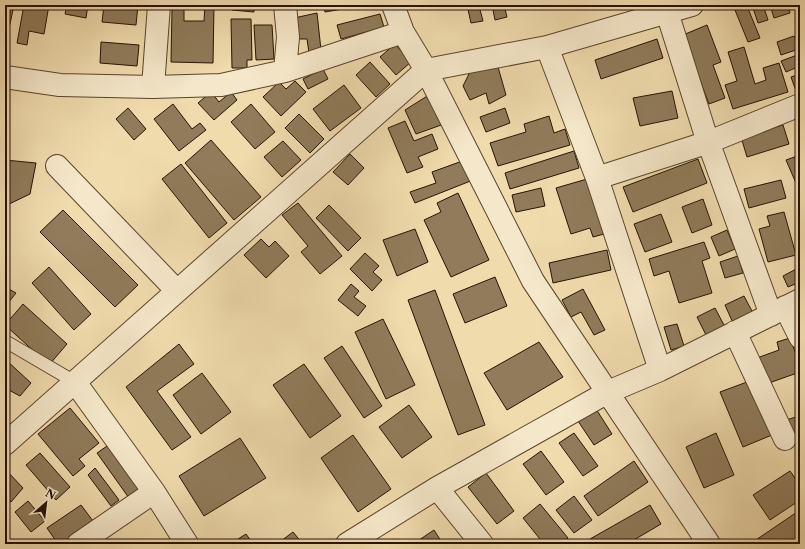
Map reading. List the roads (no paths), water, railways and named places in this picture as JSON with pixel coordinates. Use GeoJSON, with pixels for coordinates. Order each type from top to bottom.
{"type":"FeatureCollection","features":[{"type":"Feature","properties":{"kind":"street"},"geometry":{"type":"LineString","coordinates":[[154,87],[159,5]]}},
{"type":"Feature","properties":{"kind":"street"},"geometry":{"type":"LineString","coordinates":[[285,5],[288,37],[285,71]]}},
{"type":"Feature","properties":{"kind":"street"},"geometry":{"type":"LineString","coordinates":[[393,5],[403,32],[426,70],[533,281],[709,544]]}},
{"type":"Feature","properties":{"kind":"street"},"geometry":{"type":"LineString","coordinates":[[5,444],[426,70],[547,48],[692,5]]}},
{"type":"Feature","properties":{"kind":"street"},"geometry":{"type":"LineString","coordinates":[[666,12],[708,142],[800,337]]}},
{"type":"Feature","properties":{"kind":"street"},"geometry":{"type":"LineString","coordinates":[[5,77],[60,85],[154,87],[221,85],[285,71],[403,32]]}},
{"type":"Feature","properties":{"kind":"street"},"geometry":{"type":"LineString","coordinates":[[547,48],[597,178],[660,370]]}},
{"type":"Feature","properties":{"kind":"street"},"geometry":{"type":"LineString","coordinates":[[597,178],[708,142],[799,109]]}},
{"type":"Feature","properties":{"kind":"street"},"geometry":{"type":"LineString","coordinates":[[57,166],[177,291]]}},
{"type":"Feature","properties":{"kind":"street"},"geometry":{"type":"LineString","coordinates":[[347,544],[437,488],[608,392],[660,370],[786,307]]}},
{"type":"Feature","properties":{"kind":"street"},"geometry":{"type":"LineString","coordinates":[[735,332],[785,439]]}},
{"type":"Feature","properties":{"kind":"street"},"geometry":{"type":"LineString","coordinates":[[75,382],[154,492],[187,544]]}},
{"type":"Feature","properties":{"kind":"street"},"geometry":{"type":"LineString","coordinates":[[437,488],[482,544]]}},
{"type":"Feature","properties":{"kind":"street"},"geometry":{"type":"LineString","coordinates":[[78,544],[154,492]]}},
{"type":"Feature","properties":{"kind":"lane"},"geometry":{"type":"LineString","coordinates":[[5,341],[75,382]]}}]}
